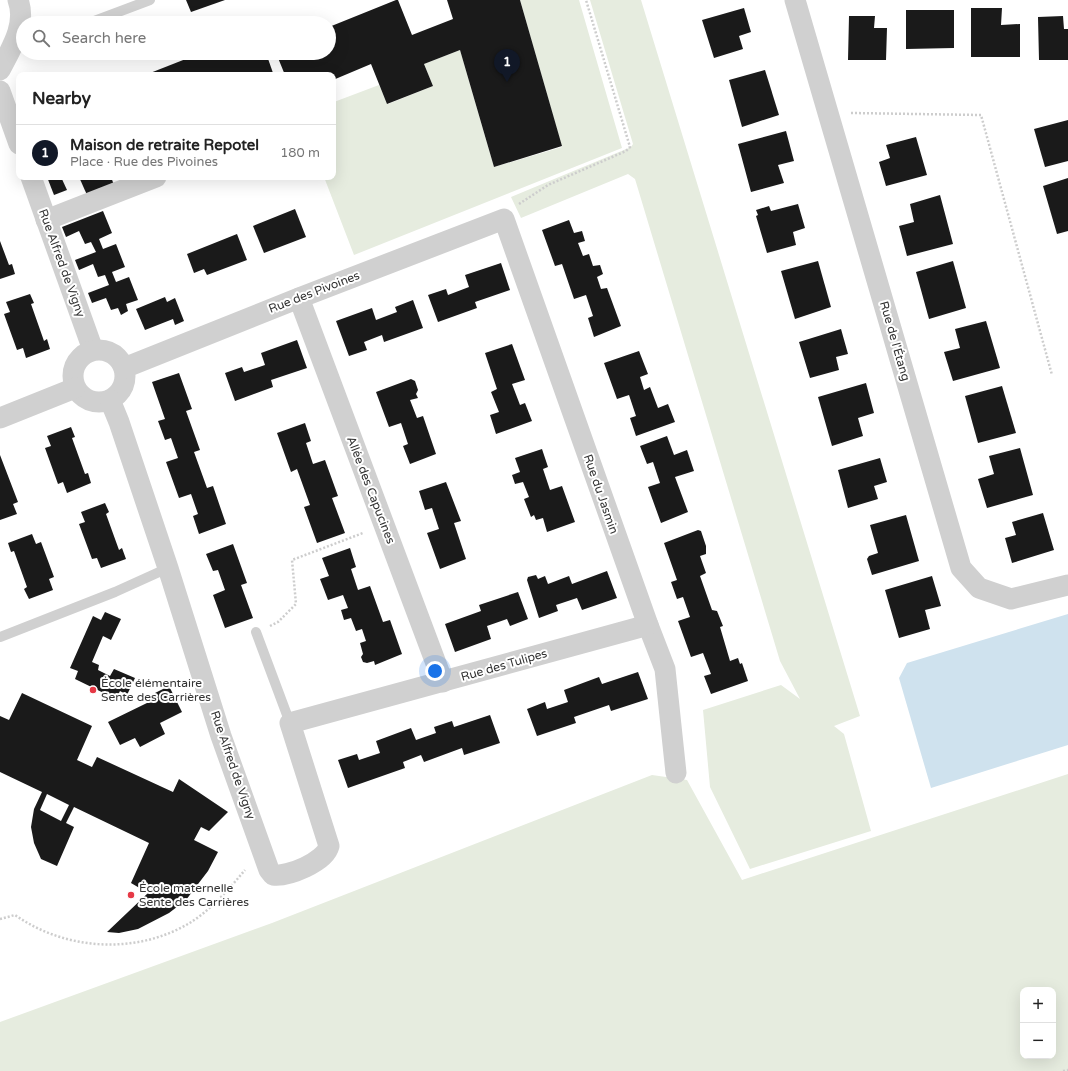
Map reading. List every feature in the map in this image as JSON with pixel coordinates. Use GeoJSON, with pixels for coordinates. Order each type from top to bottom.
{"type":"FeatureCollection","features":[{"type":"Feature","properties":{"kind":"street"},"geometry":{"type":"LineString","coordinates":[[18,0],[22,10],[21,16]]}},
{"type":"Feature","properties":{"kind":"street","name":"Rue de l'Étang"},"geometry":{"type":"LineString","coordinates":[[795,0],[960,568],[980,588],[1011,599],[1068,585]]}},
{"type":"Feature","properties":{"kind":"street"},"geometry":{"type":"LineString","coordinates":[[0,70],[16,46]]}},
{"type":"Feature","properties":{"kind":"street"},"geometry":{"type":"LineString","coordinates":[[0,91],[16,136]]}},
{"type":"Feature","properties":{"kind":"street","name":"Rue Alfred de Vigny"},"geometry":{"type":"LineString","coordinates":[[32,180],[93,350]]}},
{"type":"Feature","properties":{"kind":"street"},"geometry":{"type":"LineString","coordinates":[[46,220],[148,180]]}},
{"type":"Feature","properties":{"kind":"street","name":"Rue des Pivoines"},"geometry":{"type":"LineString","coordinates":[[124,368],[511,213]]}},
{"type":"Feature","properties":{"kind":"street","name":"Rue du Jasmin"},"geometry":{"type":"LineString","coordinates":[[511,213],[648,625],[665,669],[676,773]]}},
{"type":"Feature","properties":{"kind":"street","name":"Allée des Capucines"},"geometry":{"type":"LineString","coordinates":[[299,298],[443,682]]}},
{"type":"Feature","properties":{"kind":"street"},"geometry":{"type":"LineString","coordinates":[[93,350],[112,352],[120,359],[124,368],[126,377],[123,387],[118,395],[110,400],[100,403],[90,401],[81,396],[75,388],[72,378],[73,369],[77,361],[84,354],[93,350]]}},
{"type":"Feature","properties":{"kind":"street"},"geometry":{"type":"LineString","coordinates":[[0,418],[75,388]]}},
{"type":"Feature","properties":{"kind":"street","name":"Rue Alfred de Vigny"},"geometry":{"type":"LineString","coordinates":[[110,400],[119,422],[168,568],[222,736],[269,870],[273,874],[279,875],[288,874],[323,857],[327,853],[329,846],[290,723]]}},
{"type":"Feature","properties":{"kind":"street","name":"Rue des Tulipes"},"geometry":{"type":"LineString","coordinates":[[290,723],[648,625]]}},
{"type":"Feature","properties":{"kind":"lane"},"geometry":{"type":"LineString","coordinates":[[108,16],[150,0]]}},
{"type":"Feature","properties":{"kind":"lane"},"geometry":{"type":"LineString","coordinates":[[0,637],[116,592],[168,568]]}},
{"type":"Feature","properties":{"kind":"lane"},"geometry":{"type":"LineString","coordinates":[[256,632],[290,723]]}},
{"type":"Feature","properties":{"kind":"path"},"geometry":{"type":"LineString","coordinates":[[511,213],[548,185],[626,151],[630,147],[586,0]]}},
{"type":"Feature","properties":{"kind":"path"},"geometry":{"type":"LineString","coordinates":[[828,113],[981,115],[1052,375]]}},
{"type":"Feature","properties":{"kind":"path"},"geometry":{"type":"LineString","coordinates":[[256,632],[278,622],[296,604],[292,560],[384,525]]}},
{"type":"Feature","properties":{"kind":"path"},"geometry":{"type":"LineString","coordinates":[[0,919],[15,915],[32,927],[58,937],[89,944],[118,945],[151,939],[187,924],[204,912],[232,886],[245,869],[246,862]]}},
{"type":"Feature","properties":{"kind":"path"},"geometry":{"type":"LineString","coordinates":[[1064,1071],[1068,1070]]}},
{"type":"Feature","properties":{"kind":"shaded area"},"geometry":{"type":"Polygon","coordinates":[[[520,0],[579,0],[622,148],[354,255],[325,180],[336,180],[336,101],[379,85],[388,104],[433,86],[424,64],[460,50],[494,167],[562,147],[520,0]]]}},
{"type":"Feature","properties":{"kind":"shaded area"},"geometry":{"type":"Polygon","coordinates":[[[590,0],[641,0],[860,716],[834,726],[844,734],[871,831],[750,869],[710,787],[703,710],[781,685],[800,699],[780,661],[635,179],[628,174],[521,218],[511,197],[631,147],[633,144],[590,0]]]}},
{"type":"Feature","properties":{"kind":"shaded area"},"geometry":{"type":"Polygon","coordinates":[[[1068,774],[1068,1071],[0,1071],[0,1022],[272,923],[652,775],[687,780],[742,880],[1068,774]]]}},
{"type":"Feature","properties":{"kind":"water"},"geometry":{"type":"Polygon","coordinates":[[[1068,614],[1068,745],[931,788],[899,678],[907,663],[1068,614]]]}},
{"type":"Feature","properties":{"kind":"building"},"geometry":{"type":"Polygon","coordinates":[[[186,0],[225,0],[191,12],[186,0]]]}},
{"type":"Feature","properties":{"kind":"building"},"geometry":{"type":"Polygon","coordinates":[[[398,0],[412,35],[453,19],[447,0],[520,0],[562,146],[494,167],[460,50],[424,64],[433,86],[387,104],[371,64],[336,79],[336,72],[284,72],[279,60],[336,60],[336,24],[398,0]]]}},
{"type":"Feature","properties":{"kind":"building"},"geometry":{"type":"Polygon","coordinates":[[[744,8],[751,32],[739,36],[743,49],[714,58],[702,20],[744,8]]]}},
{"type":"Feature","properties":{"kind":"building"},"geometry":{"type":"Polygon","coordinates":[[[971,8],[1002,8],[1001,25],[1020,24],[1020,57],[971,57],[971,8]]]}},
{"type":"Feature","properties":{"kind":"building"},"geometry":{"type":"Polygon","coordinates":[[[906,10],[954,10],[954,48],[906,49],[906,10]]]}},
{"type":"Feature","properties":{"kind":"building"},"geometry":{"type":"Polygon","coordinates":[[[849,16],[875,16],[874,28],[887,28],[886,60],[848,60],[849,16]]]}},
{"type":"Feature","properties":{"kind":"building"},"geometry":{"type":"Polygon","coordinates":[[[1063,16],[1064,29],[1068,29],[1068,60],[1039,60],[1038,17],[1063,16]]]}},
{"type":"Feature","properties":{"kind":"building"},"geometry":{"type":"Polygon","coordinates":[[[183,60],[268,60],[273,72],[153,72],[183,60]]]}},
{"type":"Feature","properties":{"kind":"building"},"geometry":{"type":"Polygon","coordinates":[[[765,70],[779,115],[742,127],[729,80],[765,70]]]}},
{"type":"Feature","properties":{"kind":"building"},"geometry":{"type":"Polygon","coordinates":[[[1068,120],[1068,161],[1045,167],[1034,129],[1068,120]]]}},
{"type":"Feature","properties":{"kind":"building"},"geometry":{"type":"Polygon","coordinates":[[[786,131],[794,161],[778,165],[784,183],[751,192],[738,144],[786,131]]]}},
{"type":"Feature","properties":{"kind":"building"},"geometry":{"type":"Polygon","coordinates":[[[916,137],[927,175],[886,186],[879,162],[890,158],[886,145],[916,137]]]}},
{"type":"Feature","properties":{"kind":"building"},"geometry":{"type":"Polygon","coordinates":[[[1068,178],[1068,231],[1057,234],[1043,186],[1068,178]]]}},
{"type":"Feature","properties":{"kind":"building"},"geometry":{"type":"Polygon","coordinates":[[[48,180],[62,180],[67,190],[54,195],[48,180]]]}},
{"type":"Feature","properties":{"kind":"building"},"geometry":{"type":"Polygon","coordinates":[[[80,180],[112,180],[114,185],[87,195],[80,180]]]}},
{"type":"Feature","properties":{"kind":"building"},"geometry":{"type":"Polygon","coordinates":[[[940,195],[953,244],[907,256],[899,226],[914,222],[910,204],[940,195]]]}},
{"type":"Feature","properties":{"kind":"building"},"geometry":{"type":"Polygon","coordinates":[[[798,204],[805,228],[793,232],[796,245],[767,253],[756,216],[758,215],[756,210],[769,206],[771,211],[798,204]]]}},
{"type":"Feature","properties":{"kind":"building"},"geometry":{"type":"Polygon","coordinates":[[[295,209],[306,237],[264,253],[253,226],[295,209]]]}},
{"type":"Feature","properties":{"kind":"building"},"geometry":{"type":"Polygon","coordinates":[[[103,211],[112,233],[99,239],[103,249],[116,244],[125,267],[112,272],[116,282],[129,277],[138,300],[126,304],[128,311],[121,315],[118,308],[111,310],[106,298],[92,303],[88,293],[109,285],[105,275],[98,277],[93,264],[79,270],[75,260],[96,252],[91,242],[85,244],[79,231],[66,237],[62,227],[103,211]]]}},
{"type":"Feature","properties":{"kind":"building"},"geometry":{"type":"Polygon","coordinates":[[[569,220],[574,233],[582,231],[585,241],[578,243],[583,256],[589,254],[593,266],[600,265],[603,274],[597,277],[601,289],[607,288],[621,326],[594,337],[588,318],[593,316],[586,295],[574,299],[562,264],[555,266],[542,230],[569,220]]]}},
{"type":"Feature","properties":{"kind":"building"},"geometry":{"type":"Polygon","coordinates":[[[237,234],[247,260],[207,275],[204,269],[194,273],[187,254],[237,234]]]}},
{"type":"Feature","properties":{"kind":"building"},"geometry":{"type":"Polygon","coordinates":[[[0,241],[9,265],[12,264],[15,274],[0,279],[0,241]]]}},
{"type":"Feature","properties":{"kind":"building"},"geometry":{"type":"Polygon","coordinates":[[[818,261],[831,307],[795,319],[781,271],[818,261]]]}},
{"type":"Feature","properties":{"kind":"building"},"geometry":{"type":"Polygon","coordinates":[[[953,261],[966,308],[929,319],[916,272],[953,261]]]}},
{"type":"Feature","properties":{"kind":"building"},"geometry":{"type":"Polygon","coordinates":[[[501,263],[510,290],[475,302],[477,308],[438,322],[428,295],[446,289],[448,295],[469,287],[465,275],[501,263]]]}},
{"type":"Feature","properties":{"kind":"building"},"geometry":{"type":"Polygon","coordinates":[[[30,294],[34,303],[31,304],[44,341],[47,339],[50,349],[26,358],[23,348],[17,350],[4,314],[10,312],[6,302],[30,294]]]}},
{"type":"Feature","properties":{"kind":"building"},"geometry":{"type":"Polygon","coordinates":[[[165,297],[167,302],[175,298],[184,321],[175,325],[173,319],[145,330],[136,309],[165,297]]]}},
{"type":"Feature","properties":{"kind":"building"},"geometry":{"type":"Polygon","coordinates":[[[413,300],[423,328],[384,342],[382,335],[364,342],[367,350],[349,356],[336,321],[372,308],[376,320],[397,312],[395,307],[413,300]]]}},
{"type":"Feature","properties":{"kind":"building"},"geometry":{"type":"Polygon","coordinates":[[[986,321],[1000,368],[953,381],[944,352],[960,348],[955,329],[986,321]]]}},
{"type":"Feature","properties":{"kind":"building"},"geometry":{"type":"Polygon","coordinates":[[[841,329],[848,354],[836,357],[839,370],[810,378],[799,342],[841,329]]]}},
{"type":"Feature","properties":{"kind":"building"},"geometry":{"type":"Polygon","coordinates":[[[297,340],[307,368],[271,380],[273,387],[235,401],[225,373],[242,367],[244,372],[265,365],[261,353],[297,340]]]}},
{"type":"Feature","properties":{"kind":"building"},"geometry":{"type":"Polygon","coordinates":[[[512,344],[525,380],[512,384],[520,405],[525,403],[532,421],[496,434],[490,415],[499,412],[491,392],[497,389],[485,353],[512,344]]]}},
{"type":"Feature","properties":{"kind":"building"},"geometry":{"type":"Polygon","coordinates":[[[639,351],[648,374],[640,377],[644,390],[650,387],[658,408],[668,404],[675,422],[636,436],[630,418],[636,416],[629,395],[617,399],[604,363],[639,351]]]}},
{"type":"Feature","properties":{"kind":"building"},"geometry":{"type":"Polygon","coordinates":[[[179,373],[192,409],[186,411],[200,450],[194,452],[207,488],[213,486],[226,524],[199,534],[193,516],[198,514],[191,494],[179,498],[166,462],[178,458],[171,438],[165,440],[158,421],[165,419],[152,382],[179,373]]]}},
{"type":"Feature","properties":{"kind":"building"},"geometry":{"type":"Polygon","coordinates":[[[411,379],[415,381],[418,390],[416,394],[418,398],[410,400],[417,418],[423,416],[436,454],[410,464],[403,446],[408,444],[401,423],[389,427],[376,392],[411,379]]]}},
{"type":"Feature","properties":{"kind":"building"},"geometry":{"type":"Polygon","coordinates":[[[866,383],[874,413],[858,418],[863,436],[832,446],[818,397],[866,383]]]}},
{"type":"Feature","properties":{"kind":"building"},"geometry":{"type":"Polygon","coordinates":[[[1002,386],[1016,433],[978,443],[965,396],[1002,386]]]}},
{"type":"Feature","properties":{"kind":"building"},"geometry":{"type":"Polygon","coordinates":[[[305,423],[311,441],[306,443],[313,464],[325,460],[338,496],[332,498],[345,533],[317,543],[304,507],[310,505],[297,469],[291,472],[277,433],[305,423]]]}},
{"type":"Feature","properties":{"kind":"building"},"geometry":{"type":"Polygon","coordinates":[[[71,427],[75,437],[72,438],[85,474],[88,473],[91,483],[67,493],[63,482],[58,484],[45,448],[51,446],[47,436],[71,427]]]}},
{"type":"Feature","properties":{"kind":"building"},"geometry":{"type":"Polygon","coordinates":[[[667,436],[674,455],[687,450],[694,471],[675,477],[688,512],[661,523],[648,487],[660,483],[653,462],[647,464],[640,446],[667,436]]]}},
{"type":"Feature","properties":{"kind":"building"},"geometry":{"type":"Polygon","coordinates":[[[1020,448],[1033,495],[987,508],[978,479],[994,474],[989,456],[1020,448]]]}},
{"type":"Feature","properties":{"kind":"building"},"geometry":{"type":"Polygon","coordinates":[[[542,449],[548,467],[543,469],[550,490],[562,486],[575,522],[547,532],[543,518],[536,520],[534,515],[531,517],[524,499],[529,497],[523,482],[515,484],[512,475],[520,472],[515,458],[542,449]]]}},
{"type":"Feature","properties":{"kind":"building"},"geometry":{"type":"Polygon","coordinates":[[[0,455],[18,502],[13,504],[17,514],[0,520],[0,455]]]}},
{"type":"Feature","properties":{"kind":"building"},"geometry":{"type":"Polygon","coordinates":[[[880,458],[887,482],[874,486],[878,499],[848,508],[838,470],[880,458]]]}},
{"type":"Feature","properties":{"kind":"building"},"geometry":{"type":"Polygon","coordinates":[[[446,482],[461,521],[454,523],[466,559],[440,569],[427,533],[439,529],[432,508],[425,510],[419,491],[446,482]]]}},
{"type":"Feature","properties":{"kind":"building"},"geometry":{"type":"Polygon","coordinates":[[[105,503],[109,512],[106,514],[119,550],[122,548],[126,559],[101,568],[97,558],[92,559],[79,524],[85,522],[81,512],[105,503]]]}},
{"type":"Feature","properties":{"kind":"building"},"geometry":{"type":"Polygon","coordinates":[[[1043,513],[1054,550],[1012,563],[1005,538],[1016,535],[1012,522],[1043,513]]]}},
{"type":"Feature","properties":{"kind":"building"},"geometry":{"type":"Polygon","coordinates":[[[906,515],[919,561],[872,575],[867,559],[869,556],[878,553],[870,525],[906,515]]]}},
{"type":"Feature","properties":{"kind":"building"},"geometry":{"type":"Polygon","coordinates":[[[698,530],[701,531],[706,546],[706,554],[700,556],[706,573],[700,576],[712,610],[717,611],[723,626],[720,627],[730,661],[738,658],[740,664],[742,663],[748,681],[711,694],[704,676],[711,674],[703,653],[691,657],[678,621],[690,617],[683,597],[677,599],[671,582],[677,580],[664,543],[698,530]]]}},
{"type":"Feature","properties":{"kind":"building"},"geometry":{"type":"Polygon","coordinates":[[[32,534],[36,544],[41,542],[54,577],[49,579],[53,590],[29,599],[24,589],[27,587],[14,551],[11,552],[8,543],[32,534]]]}},
{"type":"Feature","properties":{"kind":"building"},"geometry":{"type":"Polygon","coordinates":[[[233,544],[247,583],[241,585],[253,618],[225,628],[213,595],[225,590],[218,570],[213,571],[206,554],[233,544]]]}},
{"type":"Feature","properties":{"kind":"building"},"geometry":{"type":"Polygon","coordinates":[[[350,548],[356,567],[351,569],[358,590],[370,586],[383,622],[390,620],[402,654],[375,665],[374,661],[367,663],[363,662],[361,657],[363,654],[360,643],[366,641],[362,629],[356,631],[351,618],[344,620],[341,610],[348,608],[343,595],[328,600],[320,579],[329,576],[322,558],[350,548]]]}},
{"type":"Feature","properties":{"kind":"building"},"geometry":{"type":"Polygon","coordinates":[[[607,571],[617,598],[582,610],[577,598],[556,605],[558,611],[539,618],[527,580],[528,577],[536,575],[538,579],[545,576],[548,584],[569,576],[572,584],[607,571]]]}},
{"type":"Feature","properties":{"kind":"building"},"geometry":{"type":"Polygon","coordinates":[[[932,576],[941,606],[925,610],[930,629],[899,638],[885,590],[932,576]]]}},
{"type":"Feature","properties":{"kind":"building"},"geometry":{"type":"Polygon","coordinates":[[[518,592],[528,619],[510,626],[507,619],[487,626],[491,639],[455,652],[445,624],[481,611],[479,605],[518,592]]]}},
{"type":"Feature","properties":{"kind":"building"},"geometry":{"type":"Polygon","coordinates":[[[105,612],[121,619],[111,640],[103,636],[92,662],[99,665],[98,670],[110,676],[114,669],[135,678],[127,695],[120,691],[116,699],[75,679],[78,671],[70,668],[93,616],[101,620],[105,612]]]}},
{"type":"Feature","properties":{"kind":"building"},"geometry":{"type":"Polygon","coordinates":[[[638,672],[648,699],[611,711],[609,705],[574,717],[576,723],[537,736],[527,709],[545,702],[547,709],[568,702],[564,690],[599,677],[602,684],[638,672]]]}},
{"type":"Feature","properties":{"kind":"building"},"geometry":{"type":"Polygon","coordinates":[[[169,686],[182,712],[160,723],[165,734],[140,747],[135,738],[120,745],[108,722],[149,702],[147,697],[169,686]]]}},
{"type":"Feature","properties":{"kind":"building"},"geometry":{"type":"Polygon","coordinates":[[[22,693],[92,726],[77,760],[92,767],[97,757],[173,792],[179,779],[228,812],[209,831],[201,827],[194,840],[218,852],[208,871],[186,900],[169,913],[138,929],[119,933],[107,932],[148,893],[131,883],[149,843],[74,807],[66,823],[74,827],[57,866],[41,859],[34,843],[31,827],[34,809],[42,792],[0,772],[0,716],[9,720],[22,693]],[[47,794],[40,810],[61,821],[69,805],[47,794]]]}},
{"type":"Feature","properties":{"kind":"building"},"geometry":{"type":"Polygon","coordinates":[[[490,715],[500,743],[464,755],[462,748],[424,762],[421,755],[403,762],[405,768],[348,788],[338,760],[357,754],[359,760],[380,753],[376,741],[411,728],[416,740],[436,733],[434,727],[452,721],[454,727],[490,715]]]}},
{"type":"Feature","properties":{"kind":"place","name":"Maison de retraite Repotel"},"geometry":{"type":"Point","coordinates":[507,82]}},
{"type":"Feature","properties":{"kind":"place","name":"École élémentaire Sente des Carrières"},"geometry":{"type":"Point","coordinates":[93,690]}},
{"type":"Feature","properties":{"kind":"place","name":"École maternelle Sente des Carrières"},"geometry":{"type":"Point","coordinates":[131,895]}}]}
